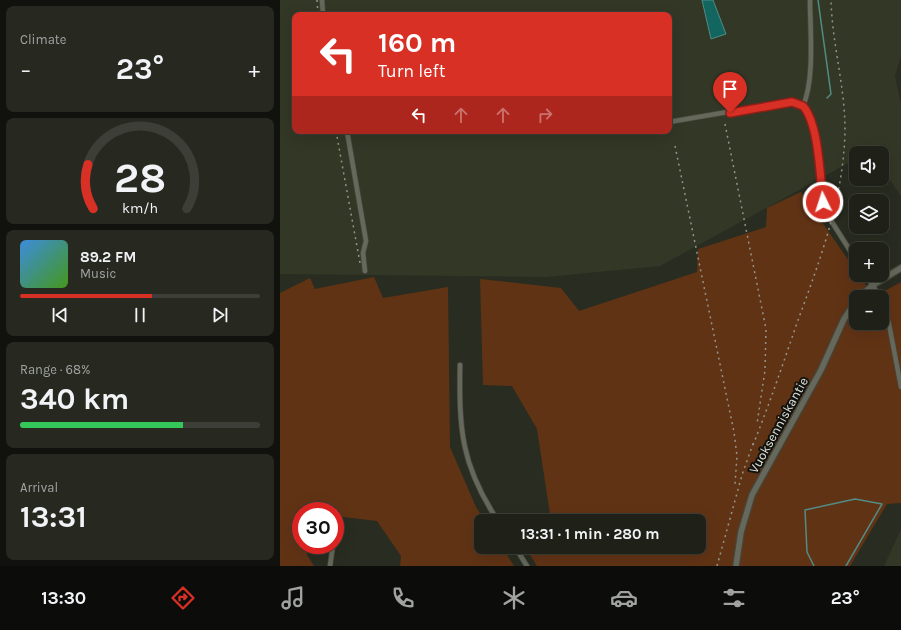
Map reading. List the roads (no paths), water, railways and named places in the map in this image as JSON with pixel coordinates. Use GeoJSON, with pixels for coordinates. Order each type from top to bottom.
{"type":"FeatureCollection","features":[{"type":"Feature","properties":{"kind":"street"},"geometry":{"type":"LineString","coordinates":[[322,0],[323,12]]}},
{"type":"Feature","properties":{"kind":"street"},"geometry":{"type":"LineString","coordinates":[[803,106],[807,91],[812,38],[810,0]]}},
{"type":"Feature","properties":{"kind":"street"},"geometry":{"type":"LineString","coordinates":[[672,121],[774,104],[792,102],[803,106],[811,119],[820,164],[825,211],[849,249]]}},
{"type":"Feature","properties":{"kind":"street"},"geometry":{"type":"LineString","coordinates":[[348,134],[366,240],[362,253],[365,271]]}},
{"type":"Feature","properties":{"kind":"street"},"geometry":{"type":"LineString","coordinates":[[867,290],[901,268]]}},
{"type":"Feature","properties":{"kind":"street"},"geometry":{"type":"LineString","coordinates":[[871,282],[876,290]]}},
{"type":"Feature","properties":{"kind":"street","name":"Vuoksenniskantie"},"geometry":{"type":"LineString","coordinates":[[736,566],[741,532],[752,495],[821,370],[844,319],[849,312]]}},
{"type":"Feature","properties":{"kind":"street"},"geometry":{"type":"LineString","coordinates":[[889,324],[901,387]]}},
{"type":"Feature","properties":{"kind":"street"},"geometry":{"type":"LineString","coordinates":[[460,366],[460,418],[465,449],[477,484],[494,514]]}},
{"type":"Feature","properties":{"kind":"street"},"geometry":{"type":"LineString","coordinates":[[330,566],[332,554]]}},
{"type":"Feature","properties":{"kind":"street"},"geometry":{"type":"LineString","coordinates":[[519,554],[527,566]]}},
{"type":"Feature","properties":{"kind":"water"},"geometry":{"type":"Polygon","coordinates":[[[702,0],[713,0],[726,34],[711,39],[702,0]]]}},
{"type":"Feature","properties":{"kind":"waterway"},"geometry":{"type":"LineString","coordinates":[[818,0],[831,94],[827,98]]}},
{"type":"Feature","properties":{"kind":"waterway"},"geometry":{"type":"LineString","coordinates":[[814,566],[807,552],[805,510],[855,499],[882,504],[846,566]]}},
{"type":"Feature","properties":{"kind":"railway"},"geometry":{"type":"LineString","coordinates":[[317,0],[318,12]]}},
{"type":"Feature","properties":{"kind":"railway"},"geometry":{"type":"LineString","coordinates":[[753,445],[765,415],[822,252],[840,180],[844,155],[845,130],[843,97],[831,0]]}},
{"type":"Feature","properties":{"kind":"railway"},"geometry":{"type":"LineString","coordinates":[[725,124],[766,329],[765,370],[757,424]]}},
{"type":"Feature","properties":{"kind":"railway"},"geometry":{"type":"LineString","coordinates":[[337,134],[360,263]]}},
{"type":"Feature","properties":{"kind":"railway"},"geometry":{"type":"LineString","coordinates":[[675,146],[734,432],[737,456],[735,484]]}},
{"type":"Feature","properties":{"kind":"railway"},"geometry":{"type":"LineString","coordinates":[[717,566],[742,475],[754,441]]}}]}
